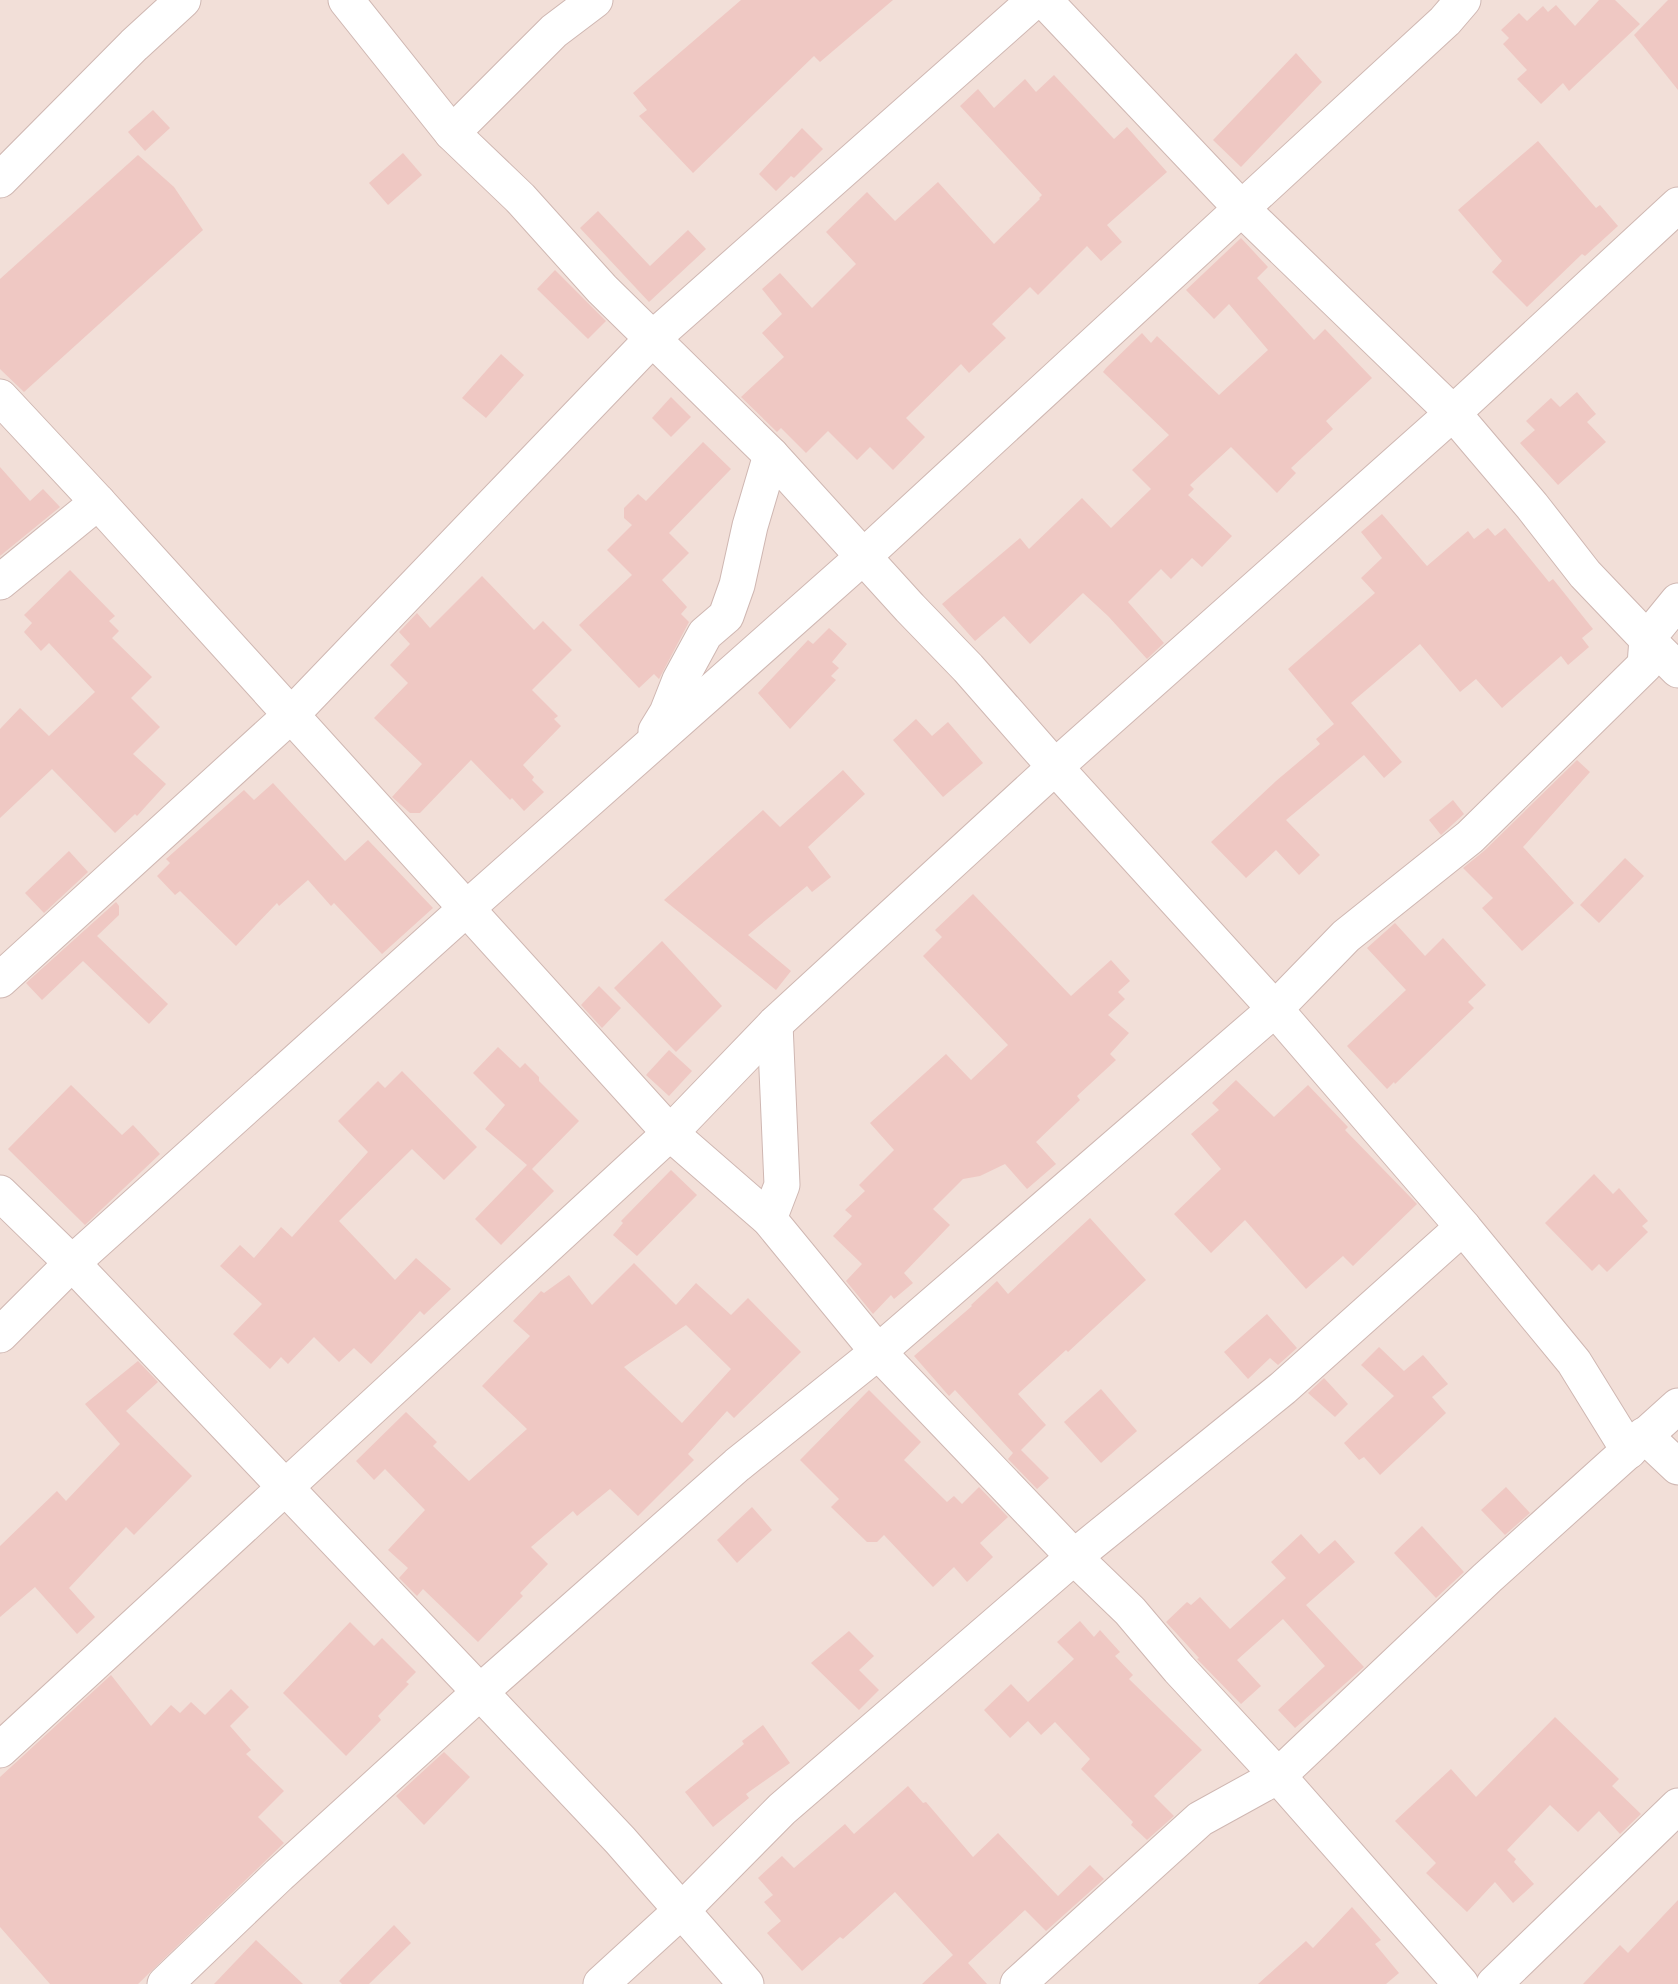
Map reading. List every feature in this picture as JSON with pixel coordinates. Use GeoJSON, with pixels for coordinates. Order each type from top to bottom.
{"type":"FeatureCollection","features":[{"type":"Feature","properties":{"kind":"street"},"geometry":{"type":"LineString","coordinates":[[0,180],[134,44],[183,0]]}},
{"type":"Feature","properties":{"kind":"street"},"geometry":{"type":"LineString","coordinates":[[346,0],[452,133],[520,198],[602,289],[771,455],[968,668],[1055,768],[1275,1009],[1462,1227],[1637,1443],[1678,1466]]}},
{"type":"Feature","properties":{"kind":"street"},"geometry":{"type":"LineString","coordinates":[[452,133],[554,31],[595,0]]}},
{"type":"Feature","properties":{"kind":"street"},"geometry":{"type":"LineString","coordinates":[[0,980],[291,715],[652,339],[1035,0]]}},
{"type":"Feature","properties":{"kind":"street"},"geometry":{"type":"LineString","coordinates":[[1044,0],[1242,209],[1453,412],[1585,574],[1678,670]]}},
{"type":"Feature","properties":{"kind":"street"},"geometry":{"type":"LineString","coordinates":[[0,1335],[72,1263],[864,556],[1242,209],[1464,0]]}},
{"type":"Feature","properties":{"kind":"street"},"geometry":{"type":"LineString","coordinates":[[0,1749],[670,1133],[775,1024],[1055,768],[1453,412],[1678,205]]}},
{"type":"Feature","properties":{"kind":"street"},"geometry":{"type":"LineString","coordinates":[[0,397],[670,1133],[769,1219],[878,1352],[1074,1557],[1130,1611],[1461,1984]]}},
{"type":"Feature","properties":{"kind":"street"},"geometry":{"type":"LineString","coordinates":[[652,744],[650,740],[667,713],[680,680],[705,634],[726,616],[737,585],[750,526],[771,455]]}},
{"type":"Feature","properties":{"kind":"street"},"geometry":{"type":"LineString","coordinates":[[0,582],[98,502]]}},
{"type":"Feature","properties":{"kind":"street"},"geometry":{"type":"LineString","coordinates":[[165,1984],[279,1875],[480,1692],[737,1465],[878,1352],[1275,1009],[1346,936],[1470,837],[1645,665],[1647,639],[1678,601]]}},
{"type":"Feature","properties":{"kind":"street"},"geometry":{"type":"LineString","coordinates":[[769,1219],[782,1185],[775,1024]]}},
{"type":"Feature","properties":{"kind":"street"},"geometry":{"type":"LineString","coordinates":[[0,1193],[72,1263],[620,1840],[746,1984]]}},
{"type":"Feature","properties":{"kind":"street"},"geometry":{"type":"LineString","coordinates":[[601,1984],[682,1910],[782,1809],[1074,1557],[1283,1388],[1462,1227]]}},
{"type":"Feature","properties":{"kind":"street"},"geometry":{"type":"LineString","coordinates":[[1018,1984],[1200,1819],[1278,1776],[1487,1578],[1678,1406]]}},
{"type":"Feature","properties":{"kind":"street"},"geometry":{"type":"LineString","coordinates":[[1494,1984],[1678,1806]]}},
{"type":"Feature","properties":{"kind":"shaded area"},"geometry":{"type":"Polygon","coordinates":[[[0,0],[1678,0],[1678,1984],[0,1984],[0,0]]]}},
{"type":"Feature","properties":{"kind":"building"},"geometry":{"type":"Polygon","coordinates":[[[741,0],[893,0],[820,62],[814,56],[693,173],[639,116],[647,110],[633,93],[741,0]]]}},
{"type":"Feature","properties":{"kind":"building"},"geometry":{"type":"Polygon","coordinates":[[[1599,0],[1615,0],[1640,24],[1569,91],[1563,83],[1541,104],[1517,79],[1527,70],[1503,44],[1509,38],[1501,30],[1519,13],[1527,21],[1543,6],[1548,12],[1556,5],[1575,26],[1599,0]]]}},
{"type":"Feature","properties":{"kind":"building"},"geometry":{"type":"Polygon","coordinates":[[[1668,0],[1678,0],[1678,90],[1634,35],[1668,0]]]}},
{"type":"Feature","properties":{"kind":"building"},"geometry":{"type":"Polygon","coordinates":[[[1296,53],[1322,82],[1241,167],[1213,140],[1296,53]]]}},
{"type":"Feature","properties":{"kind":"building"},"geometry":{"type":"Polygon","coordinates":[[[1054,75],[1114,139],[1127,127],[1167,172],[1107,225],[1122,242],[1101,261],[1087,246],[1038,295],[1030,287],[992,324],[1006,338],[969,373],[961,364],[906,418],[925,437],[893,470],[870,447],[857,460],[828,431],[806,453],[781,428],[777,432],[741,397],[784,357],[762,333],[782,314],[762,289],[780,273],[812,308],[856,264],[826,232],[867,192],[895,221],[938,182],[994,244],[1042,195],[960,106],[978,89],[994,108],[1025,79],[1036,92],[1054,75]]]}},
{"type":"Feature","properties":{"kind":"building"},"geometry":{"type":"Polygon","coordinates":[[[153,110],[170,128],[145,151],[128,132],[153,110]]]}},
{"type":"Feature","properties":{"kind":"building"},"geometry":{"type":"Polygon","coordinates":[[[802,128],[823,149],[794,178],[791,176],[776,191],[759,174],[802,128]]]}},
{"type":"Feature","properties":{"kind":"building"},"geometry":{"type":"Polygon","coordinates":[[[1538,141],[1596,208],[1600,205],[1618,226],[1585,256],[1582,254],[1527,307],[1492,272],[1502,261],[1458,210],[1538,141]]]}},
{"type":"Feature","properties":{"kind":"building"},"geometry":{"type":"Polygon","coordinates":[[[403,153],[422,175],[388,205],[369,183],[403,153]]]}},
{"type":"Feature","properties":{"kind":"building"},"geometry":{"type":"Polygon","coordinates":[[[138,155],[174,187],[203,230],[24,392],[0,369],[0,279],[138,155]]]}},
{"type":"Feature","properties":{"kind":"building"},"geometry":{"type":"Polygon","coordinates":[[[598,211],[650,266],[688,230],[706,249],[649,302],[580,228],[598,211]]]}},
{"type":"Feature","properties":{"kind":"building"},"geometry":{"type":"Polygon","coordinates":[[[1241,238],[1268,267],[1257,278],[1314,340],[1325,329],[1372,378],[1326,421],[1333,429],[1291,468],[1296,473],[1277,493],[1231,447],[1190,485],[1194,489],[1188,495],[1232,536],[1202,567],[1192,558],[1171,579],[1161,569],[1128,602],[1164,643],[1147,659],[1083,593],[1030,644],[1004,616],[975,641],[942,604],[1020,538],[1029,549],[1082,498],[1111,528],[1151,489],[1132,470],[1169,435],[1103,372],[1106,368],[1142,333],[1151,343],[1157,336],[1219,395],[1268,350],[1229,304],[1214,319],[1186,290],[1241,238]]]}},
{"type":"Feature","properties":{"kind":"building"},"geometry":{"type":"Polygon","coordinates":[[[555,270],[606,321],[588,339],[537,289],[555,270]]]}},
{"type":"Feature","properties":{"kind":"building"},"geometry":{"type":"Polygon","coordinates":[[[501,354],[524,375],[486,418],[462,398],[501,354]]]}},
{"type":"Feature","properties":{"kind":"building"},"geometry":{"type":"Polygon","coordinates":[[[1577,392],[1596,414],[1587,422],[1606,442],[1558,485],[1520,443],[1535,430],[1526,421],[1551,398],[1560,407],[1577,392]]]}},
{"type":"Feature","properties":{"kind":"building"},"geometry":{"type":"Polygon","coordinates":[[[671,397],[691,417],[671,437],[652,418],[671,397]]]}},
{"type":"Feature","properties":{"kind":"building"},"geometry":{"type":"Polygon","coordinates":[[[703,442],[731,469],[669,533],[689,553],[662,580],[687,607],[681,614],[689,622],[659,679],[654,674],[639,688],[579,625],[632,575],[607,550],[632,525],[624,518],[624,508],[638,494],[646,501],[703,442]]]}},
{"type":"Feature","properties":{"kind":"building"},"geometry":{"type":"Polygon","coordinates":[[[0,467],[30,501],[43,489],[60,507],[0,556],[0,467]]]}},
{"type":"Feature","properties":{"kind":"building"},"geometry":{"type":"Polygon","coordinates":[[[1382,514],[1427,566],[1468,531],[1474,539],[1488,528],[1495,536],[1505,528],[1549,582],[1553,579],[1593,629],[1582,638],[1589,647],[1568,665],[1561,656],[1502,708],[1476,679],[1460,692],[1420,644],[1351,703],[1402,762],[1384,778],[1364,755],[1286,820],[1320,855],[1299,875],[1276,850],[1246,878],[1211,842],[1320,744],[1316,739],[1334,724],[1288,669],[1375,593],[1361,578],[1382,558],[1361,532],[1382,514]]]}},
{"type":"Feature","properties":{"kind":"building"},"geometry":{"type":"Polygon","coordinates":[[[70,570],[115,616],[109,621],[119,631],[112,638],[152,677],[131,698],[160,727],[133,754],[166,784],[137,816],[135,814],[115,833],[52,769],[0,818],[0,729],[20,708],[49,736],[95,692],[49,643],[41,651],[24,632],[32,623],[24,615],[70,570]]]}},
{"type":"Feature","properties":{"kind":"building"},"geometry":{"type":"Polygon","coordinates":[[[482,576],[534,630],[543,621],[572,650],[532,690],[558,716],[554,719],[561,726],[523,765],[534,777],[532,780],[544,792],[524,811],[471,760],[420,813],[410,813],[392,797],[422,764],[374,718],[408,683],[390,665],[410,644],[399,632],[417,613],[430,628],[482,576]]]}},
{"type":"Feature","properties":{"kind":"building"},"geometry":{"type":"Polygon","coordinates":[[[829,628],[847,644],[832,662],[839,668],[831,676],[836,680],[790,729],[758,693],[808,640],[813,644],[829,628]]]}},
{"type":"Feature","properties":{"kind":"building"},"geometry":{"type":"Polygon","coordinates":[[[916,719],[932,736],[948,722],[983,763],[943,797],[893,740],[916,719]]]}},
{"type":"Feature","properties":{"kind":"building"},"geometry":{"type":"Polygon","coordinates":[[[1577,760],[1590,772],[1523,847],[1574,903],[1522,951],[1482,908],[1493,898],[1463,868],[1484,851],[1577,760]]]}},
{"type":"Feature","properties":{"kind":"building"},"geometry":{"type":"Polygon","coordinates":[[[843,770],[865,794],[808,847],[831,877],[812,892],[807,886],[748,935],[791,971],[776,990],[664,900],[763,810],[780,827],[843,770]]]}},
{"type":"Feature","properties":{"kind":"building"},"geometry":{"type":"Polygon","coordinates":[[[273,783],[345,861],[368,840],[433,908],[382,954],[334,903],[331,906],[308,880],[279,906],[277,903],[236,946],[180,891],[175,895],[157,876],[170,863],[166,859],[244,790],[254,800],[273,783]]]}},
{"type":"Feature","properties":{"kind":"building"},"geometry":{"type":"Polygon","coordinates":[[[1453,800],[1464,814],[1441,835],[1429,820],[1453,800]]]}},
{"type":"Feature","properties":{"kind":"building"},"geometry":{"type":"Polygon","coordinates":[[[69,851],[88,872],[44,913],[25,893],[69,851]]]}},
{"type":"Feature","properties":{"kind":"building"},"geometry":{"type":"Polygon","coordinates":[[[1625,858],[1644,876],[1599,923],[1580,905],[1625,858]]]}},
{"type":"Feature","properties":{"kind":"building"},"geometry":{"type":"Polygon","coordinates":[[[973,894],[1071,996],[1111,960],[1130,981],[1118,992],[1125,999],[1108,1015],[1129,1033],[1110,1054],[1116,1060],[1077,1096],[1080,1100],[1036,1142],[1056,1164],[1027,1189],[1005,1164],[980,1176],[963,1179],[933,1209],[950,1225],[904,1273],[913,1283],[894,1299],[891,1295],[873,1314],[846,1281],[862,1264],[833,1236],[852,1216],[845,1210],[865,1191],[859,1185],[894,1150],[870,1123],[946,1054],[971,1080],[1008,1045],[923,956],[942,937],[935,930],[973,894]]]}},
{"type":"Feature","properties":{"kind":"building"},"geometry":{"type":"Polygon","coordinates":[[[116,902],[119,915],[97,936],[168,1004],[149,1024],[83,961],[42,1000],[26,983],[116,902]]]}},
{"type":"Feature","properties":{"kind":"building"},"geometry":{"type":"Polygon","coordinates":[[[1395,923],[1425,956],[1443,938],[1486,985],[1468,1002],[1474,1008],[1387,1089],[1347,1046],[1406,990],[1367,948],[1395,923]]]}},
{"type":"Feature","properties":{"kind":"building"},"geometry":{"type":"Polygon","coordinates":[[[662,941],[722,1006],[676,1052],[614,988],[662,941]]]}},
{"type":"Feature","properties":{"kind":"building"},"geometry":{"type":"Polygon","coordinates":[[[599,986],[621,1008],[602,1028],[581,1005],[599,986]]]}},
{"type":"Feature","properties":{"kind":"building"},"geometry":{"type":"Polygon","coordinates":[[[498,1047],[520,1068],[525,1063],[579,1121],[532,1169],[554,1191],[501,1245],[475,1219],[527,1165],[485,1129],[505,1105],[473,1073],[498,1047]]]}},
{"type":"Feature","properties":{"kind":"building"},"geometry":{"type":"Polygon","coordinates":[[[669,1050],[692,1071],[669,1096],[646,1075],[669,1050]]]}},
{"type":"Feature","properties":{"kind":"building"},"geometry":{"type":"Polygon","coordinates":[[[402,1071],[477,1147],[444,1180],[412,1149],[339,1221],[395,1280],[416,1258],[451,1289],[424,1315],[420,1311],[371,1364],[354,1348],[339,1362],[314,1337],[288,1364],[281,1357],[270,1369],[233,1334],[262,1304],[220,1266],[240,1245],[254,1258],[281,1227],[292,1237],[368,1152],[338,1121],[378,1081],[385,1088],[402,1071]]]}},
{"type":"Feature","properties":{"kind":"building"},"geometry":{"type":"Polygon","coordinates":[[[1236,1080],[1274,1117],[1308,1085],[1348,1127],[1345,1130],[1417,1204],[1353,1266],[1343,1256],[1306,1289],[1245,1220],[1211,1253],[1174,1214],[1221,1169],[1191,1134],[1219,1110],[1212,1103],[1236,1080]]]}},
{"type":"Feature","properties":{"kind":"building"},"geometry":{"type":"Polygon","coordinates":[[[71,1085],[122,1135],[133,1125],[160,1154],[85,1225],[8,1149],[71,1085]]]}},
{"type":"Feature","properties":{"kind":"building"},"geometry":{"type":"Polygon","coordinates":[[[671,1170],[697,1195],[637,1256],[613,1235],[623,1223],[621,1221],[671,1170]]]}},
{"type":"Feature","properties":{"kind":"building"},"geometry":{"type":"Polygon","coordinates":[[[1594,1174],[1613,1194],[1619,1188],[1648,1221],[1642,1226],[1648,1232],[1607,1272],[1599,1264],[1592,1271],[1545,1223],[1594,1174]]]}},
{"type":"Feature","properties":{"kind":"building"},"geometry":{"type":"Polygon","coordinates":[[[1090,1218],[1146,1280],[1018,1394],[1046,1425],[1021,1450],[1049,1478],[1037,1489],[1008,1459],[1013,1453],[955,1390],[949,1396],[914,1356],[997,1281],[1008,1294],[1090,1218]]]}},
{"type":"Feature","properties":{"kind":"building"},"geometry":{"type":"Polygon","coordinates":[[[634,1263],[676,1305],[696,1283],[731,1315],[748,1298],[801,1352],[734,1418],[727,1411],[688,1454],[694,1460],[638,1516],[610,1489],[577,1516],[573,1511],[531,1547],[548,1564],[520,1593],[523,1596],[478,1642],[423,1589],[417,1596],[399,1578],[408,1568],[388,1550],[425,1510],[385,1469],[374,1480],[356,1461],[406,1412],[437,1442],[433,1446],[469,1481],[527,1429],[482,1386],[530,1336],[513,1321],[541,1291],[544,1293],[569,1275],[592,1305],[634,1263]],[[686,1325],[624,1367],[682,1423],[731,1369],[686,1325]]]}},
{"type":"Feature","properties":{"kind":"building"},"geometry":{"type":"Polygon","coordinates":[[[1267,1314],[1297,1348],[1278,1365],[1270,1358],[1248,1379],[1224,1352],[1267,1314]]]}},
{"type":"Feature","properties":{"kind":"building"},"geometry":{"type":"Polygon","coordinates":[[[1379,1347],[1404,1371],[1423,1355],[1448,1384],[1432,1397],[1446,1413],[1380,1475],[1364,1457],[1359,1460],[1344,1443],[1394,1396],[1361,1365],[1379,1347]]]}},
{"type":"Feature","properties":{"kind":"building"},"geometry":{"type":"Polygon","coordinates":[[[138,1361],[158,1382],[126,1411],[192,1476],[134,1535],[126,1527],[69,1588],[95,1617],[77,1634],[35,1587],[0,1617],[0,1546],[57,1491],[66,1501],[120,1444],[85,1404],[138,1361]]]}},
{"type":"Feature","properties":{"kind":"building"},"geometry":{"type":"Polygon","coordinates":[[[1324,1378],[1348,1404],[1335,1417],[1308,1393],[1324,1378]]]}},
{"type":"Feature","properties":{"kind":"building"},"geometry":{"type":"Polygon","coordinates":[[[1101,1389],[1137,1431],[1101,1463],[1064,1422],[1101,1389]]]}},
{"type":"Feature","properties":{"kind":"building"},"geometry":{"type":"Polygon","coordinates":[[[869,1390],[921,1442],[904,1460],[947,1502],[954,1496],[962,1504],[979,1487],[1008,1517],[980,1543],[993,1557],[967,1582],[954,1567],[933,1587],[884,1535],[877,1542],[867,1542],[831,1507],[839,1499],[800,1460],[869,1390]]]}},
{"type":"Feature","properties":{"kind":"building"},"geometry":{"type":"Polygon","coordinates":[[[1506,1487],[1530,1513],[1505,1535],[1481,1510],[1506,1487]]]}},
{"type":"Feature","properties":{"kind":"building"},"geometry":{"type":"Polygon","coordinates":[[[752,1507],[772,1530],[737,1563],[717,1540],[752,1507]]]}},
{"type":"Feature","properties":{"kind":"building"},"geometry":{"type":"Polygon","coordinates":[[[1422,1526],[1464,1572],[1436,1598],[1394,1553],[1422,1526]]]}},
{"type":"Feature","properties":{"kind":"building"},"geometry":{"type":"Polygon","coordinates":[[[1301,1534],[1319,1554],[1335,1540],[1355,1562],[1306,1605],[1364,1667],[1295,1728],[1278,1710],[1325,1666],[1283,1619],[1237,1660],[1261,1686],[1241,1704],[1166,1622],[1187,1602],[1191,1605],[1200,1597],[1230,1629],[1286,1578],[1271,1562],[1301,1534]]]}},
{"type":"Feature","properties":{"kind":"building"},"geometry":{"type":"Polygon","coordinates":[[[1080,1621],[1094,1637],[1100,1630],[1120,1652],[1115,1656],[1133,1675],[1129,1679],[1202,1750],[1154,1796],[1174,1816],[1147,1840],[1081,1769],[1090,1759],[1055,1722],[1041,1735],[1028,1721],[1010,1738],[984,1710],[1011,1684],[1028,1702],[1074,1659],[1057,1642],[1080,1621]]]}},
{"type":"Feature","properties":{"kind":"building"},"geometry":{"type":"Polygon","coordinates":[[[350,1622],[374,1646],[382,1638],[416,1672],[406,1682],[409,1684],[378,1716],[381,1720],[346,1756],[283,1693],[350,1622]]]}},
{"type":"Feature","properties":{"kind":"building"},"geometry":{"type":"Polygon","coordinates":[[[849,1631],[874,1656],[859,1670],[879,1690],[859,1710],[811,1663],[849,1631]]]}},
{"type":"Feature","properties":{"kind":"building"},"geometry":{"type":"Polygon","coordinates":[[[111,1675],[151,1726],[171,1705],[180,1713],[191,1702],[205,1715],[231,1689],[249,1707],[230,1726],[251,1750],[246,1754],[284,1791],[258,1817],[284,1843],[138,1984],[50,1984],[0,1927],[0,1777],[111,1675]]]}},
{"type":"Feature","properties":{"kind":"building"},"geometry":{"type":"Polygon","coordinates":[[[1555,1717],[1619,1779],[1612,1786],[1641,1814],[1620,1834],[1599,1811],[1578,1832],[1550,1805],[1507,1850],[1534,1884],[1513,1903],[1495,1882],[1467,1912],[1426,1873],[1436,1863],[1395,1821],[1451,1769],[1476,1797],[1555,1717]]]}},
{"type":"Feature","properties":{"kind":"building"},"geometry":{"type":"Polygon","coordinates":[[[763,1725],[790,1763],[746,1794],[749,1798],[713,1827],[685,1792],[763,1725]]]}},
{"type":"Feature","properties":{"kind":"building"},"geometry":{"type":"Polygon","coordinates":[[[444,1752],[470,1777],[424,1825],[396,1796],[444,1752]]]}},
{"type":"Feature","properties":{"kind":"building"},"geometry":{"type":"Polygon","coordinates":[[[908,1786],[923,1803],[926,1802],[973,1857],[998,1833],[1058,1896],[1090,1865],[1104,1879],[1046,1931],[1025,1910],[968,1963],[987,1984],[922,1984],[953,1955],[895,1892],[843,1939],[840,1937],[802,1971],[767,1933],[781,1921],[764,1902],[773,1895],[758,1878],[782,1856],[794,1868],[845,1824],[854,1834],[908,1786]]]}},
{"type":"Feature","properties":{"kind":"building"},"geometry":{"type":"Polygon","coordinates":[[[1678,1900],[1678,1984],[1583,1984],[1620,1945],[1628,1953],[1678,1900]]]}},
{"type":"Feature","properties":{"kind":"building"},"geometry":{"type":"Polygon","coordinates":[[[1352,1907],[1381,1940],[1375,1944],[1399,1973],[1386,1984],[1258,1984],[1306,1941],[1313,1948],[1352,1907]]]}},
{"type":"Feature","properties":{"kind":"building"},"geometry":{"type":"Polygon","coordinates":[[[394,1925],[411,1943],[369,1984],[342,1984],[339,1981],[394,1925]]]}},
{"type":"Feature","properties":{"kind":"building"},"geometry":{"type":"Polygon","coordinates":[[[256,1940],[303,1984],[214,1984],[256,1940]]]}}]}
